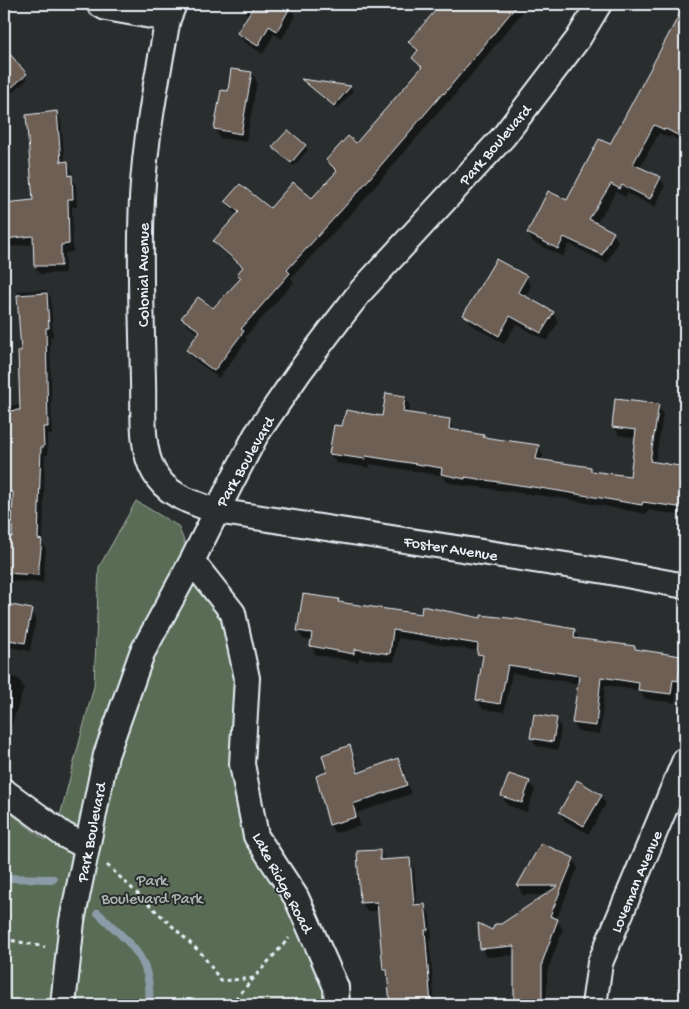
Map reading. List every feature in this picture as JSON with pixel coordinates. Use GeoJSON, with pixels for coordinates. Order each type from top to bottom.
{"type":"FeatureCollection","features":[{"type":"Feature","properties":{"kind":"street"},"geometry":{"type":"LineString","coordinates":[[99,4],[106,8],[171,11]]}},
{"type":"Feature","properties":{"kind":"street","name":"Park Boulevard"},"geometry":{"type":"LineString","coordinates":[[63,1005],[72,921],[106,755],[142,653],[192,561],[256,435],[300,370],[361,292],[504,136],[578,39],[599,4]]}},
{"type":"Feature","properties":{"kind":"street","name":"Colonial Avenue"},"geometry":{"type":"LineString","coordinates":[[171,11],[150,118],[142,198],[142,320],[146,448],[153,471],[166,490],[216,511]]}},
{"type":"Feature","properties":{"kind":"street","name":"Foster Avenue"},"geometry":{"type":"LineString","coordinates":[[216,511],[605,571],[685,586]]}},
{"type":"Feature","properties":{"kind":"street","name":"Lake Ridge Road"},"geometry":{"type":"LineString","coordinates":[[192,561],[233,613],[247,678],[242,764],[256,836],[296,897],[336,987],[337,1005]]}},
{"type":"Feature","properties":{"kind":"street","name":"Loveman Avenue"},"geometry":{"type":"LineString","coordinates":[[594,1005],[600,962],[685,760]]}},
{"type":"Feature","properties":{"kind":"street"},"geometry":{"type":"LineString","coordinates":[[4,791],[64,835],[87,847]]}},
{"type":"Feature","properties":{"kind":"path"},"geometry":{"type":"LineString","coordinates":[[87,847],[202,954],[221,981],[254,978]]}},
{"type":"Feature","properties":{"kind":"path"},"geometry":{"type":"LineString","coordinates":[[230,1005],[306,920]]}},
{"type":"Feature","properties":{"kind":"path"},"geometry":{"type":"LineString","coordinates":[[4,939],[69,951]]}},
{"type":"Feature","properties":{"kind":"green space","name":"Park Boulevard Park"},"geometry":{"type":"Polygon","coordinates":[[[136,501],[178,526],[192,561],[233,613],[256,836],[337,1005],[4,1005],[4,808],[45,840],[61,812],[94,686],[99,567],[136,501]]]}},
{"type":"Feature","properties":{"kind":"building"},"geometry":{"type":"Polygon","coordinates":[[[255,4],[292,4],[277,31],[269,26],[258,46],[237,33],[255,4]]]}},
{"type":"Feature","properties":{"kind":"building"},"geometry":{"type":"Polygon","coordinates":[[[441,4],[518,4],[444,94],[287,270],[290,273],[241,329],[244,331],[214,371],[186,350],[200,331],[181,318],[198,297],[213,308],[241,278],[237,274],[243,267],[213,241],[239,212],[225,201],[240,184],[270,208],[293,182],[312,198],[337,171],[326,160],[348,136],[356,143],[422,67],[412,58],[418,50],[408,42],[441,4]]]}},
{"type":"Feature","properties":{"kind":"building"},"geometry":{"type":"Polygon","coordinates":[[[685,4],[685,139],[654,125],[633,164],[661,177],[650,199],[622,185],[620,189],[611,184],[589,219],[614,232],[602,255],[564,237],[558,249],[527,233],[548,191],[567,200],[599,139],[610,144],[685,4]]]}},
{"type":"Feature","properties":{"kind":"building"},"geometry":{"type":"Polygon","coordinates":[[[4,47],[27,74],[4,94],[4,47]]]}},
{"type":"Feature","properties":{"kind":"building"},"geometry":{"type":"Polygon","coordinates":[[[231,69],[252,72],[241,134],[214,129],[221,90],[228,91],[231,69]]]}},
{"type":"Feature","properties":{"kind":"building"},"geometry":{"type":"Polygon","coordinates":[[[301,79],[351,86],[334,106],[301,79]]]}},
{"type":"Feature","properties":{"kind":"building"},"geometry":{"type":"Polygon","coordinates":[[[57,111],[61,162],[68,161],[69,176],[72,175],[73,199],[68,199],[69,244],[61,245],[61,266],[34,266],[33,236],[4,239],[4,203],[33,200],[26,115],[57,111]]]}},
{"type":"Feature","properties":{"kind":"building"},"geometry":{"type":"Polygon","coordinates":[[[288,130],[306,145],[291,163],[272,147],[288,130]]]}},
{"type":"Feature","properties":{"kind":"building"},"geometry":{"type":"Polygon","coordinates":[[[496,259],[527,276],[518,292],[554,312],[541,333],[510,316],[499,336],[463,315],[496,259]]]}},
{"type":"Feature","properties":{"kind":"building"},"geometry":{"type":"Polygon","coordinates":[[[47,293],[49,328],[46,328],[48,427],[43,427],[44,447],[41,447],[38,539],[42,540],[38,575],[4,573],[8,537],[12,537],[13,492],[4,491],[4,411],[20,410],[18,351],[21,351],[17,295],[47,293]]]}},
{"type":"Feature","properties":{"kind":"building"},"geometry":{"type":"Polygon","coordinates":[[[386,393],[405,396],[403,412],[450,419],[449,429],[484,435],[483,437],[539,445],[536,459],[591,467],[591,471],[630,476],[636,430],[612,427],[615,399],[659,404],[650,461],[685,467],[685,508],[643,502],[642,505],[465,477],[465,479],[441,474],[442,468],[366,456],[365,459],[329,454],[334,425],[342,426],[346,410],[382,416],[386,393]]]}},
{"type":"Feature","properties":{"kind":"building"},"geometry":{"type":"Polygon","coordinates":[[[303,594],[339,599],[338,602],[421,614],[422,606],[481,618],[481,615],[517,619],[575,629],[574,638],[635,646],[635,649],[681,656],[678,681],[673,680],[671,694],[638,690],[639,683],[601,677],[596,726],[572,723],[579,676],[508,665],[500,704],[476,700],[483,655],[477,654],[478,644],[393,630],[390,654],[354,649],[354,654],[310,646],[312,633],[297,631],[303,594]]]}},
{"type":"Feature","properties":{"kind":"building"},"geometry":{"type":"Polygon","coordinates":[[[7,604],[32,609],[25,643],[4,639],[4,621],[7,604]]]}},
{"type":"Feature","properties":{"kind":"building"},"geometry":{"type":"Polygon","coordinates":[[[534,714],[557,718],[553,742],[530,738],[534,714]]]}},
{"type":"Feature","properties":{"kind":"building"},"geometry":{"type":"Polygon","coordinates":[[[350,745],[358,773],[398,758],[407,785],[353,804],[356,817],[329,825],[316,776],[327,772],[322,755],[350,745]]]}},
{"type":"Feature","properties":{"kind":"building"},"geometry":{"type":"Polygon","coordinates":[[[509,774],[530,781],[522,803],[501,796],[509,774]]]}},
{"type":"Feature","properties":{"kind":"building"},"geometry":{"type":"Polygon","coordinates":[[[577,780],[602,795],[584,826],[559,812],[577,780]]]}},
{"type":"Feature","properties":{"kind":"building"},"geometry":{"type":"Polygon","coordinates":[[[541,843],[574,858],[550,916],[558,919],[542,963],[542,1005],[514,1005],[514,946],[480,949],[478,923],[492,930],[495,924],[501,924],[558,886],[517,886],[541,843]]]}},
{"type":"Feature","properties":{"kind":"building"},"geometry":{"type":"Polygon","coordinates":[[[380,850],[380,860],[410,858],[414,905],[425,904],[428,930],[425,930],[431,1005],[390,1005],[387,970],[383,970],[377,902],[360,903],[357,851],[380,850]]]}},
{"type":"Feature","properties":{"kind":"waterway"},"geometry":{"type":"LineString","coordinates":[[4,878],[53,879]]}},
{"type":"Feature","properties":{"kind":"waterway"},"geometry":{"type":"LineString","coordinates":[[98,913],[137,952],[147,975],[149,1005]]}}]}
